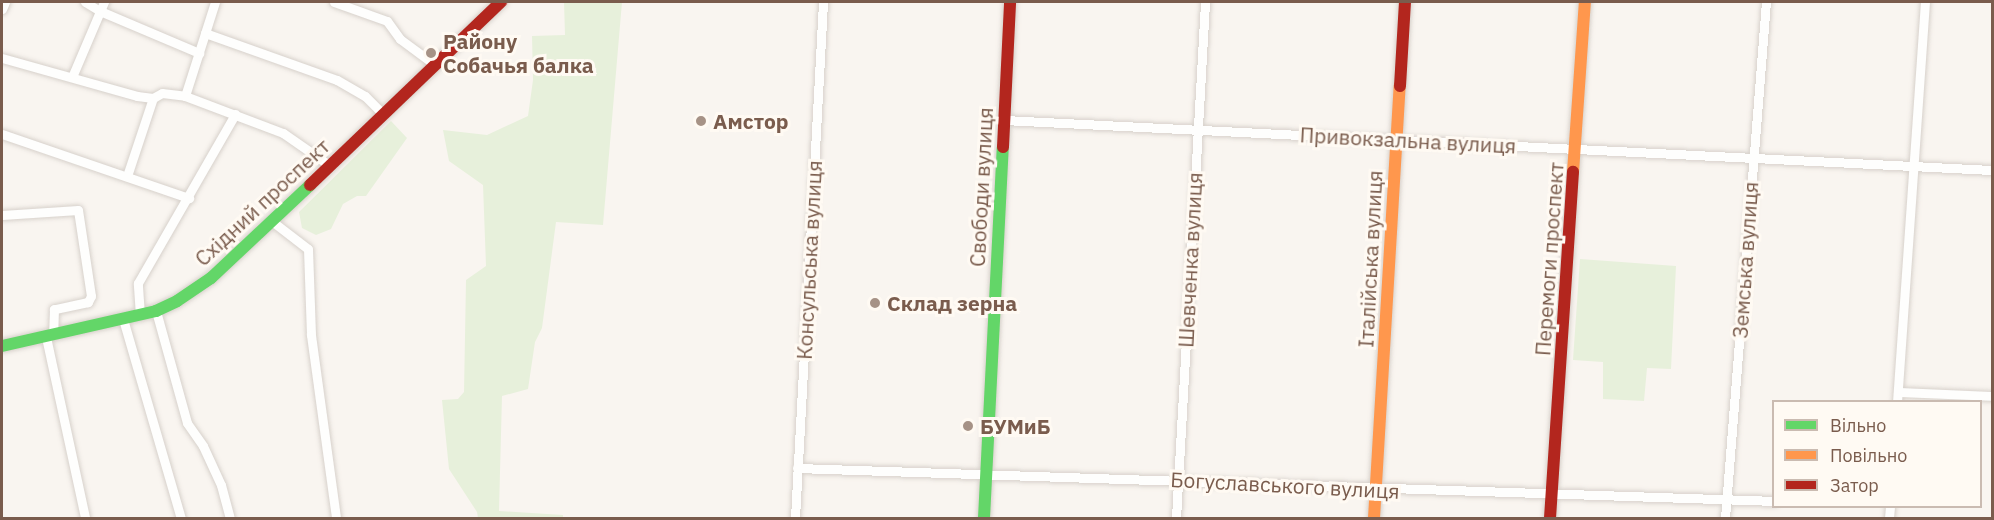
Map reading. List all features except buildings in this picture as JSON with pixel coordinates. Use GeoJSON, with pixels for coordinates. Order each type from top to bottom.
{"type":"FeatureCollection","features":[{"type":"Feature","properties":{"kind":"main road","name":"Східний проспект"},"geometry":{"type":"LineString","coordinates":[[2,346],[156,311],[177,301],[211,278],[273,222],[329,165],[501,2]]}},
{"type":"Feature","properties":{"kind":"main road","name":"Свободи вулиця"},"geometry":{"type":"LineString","coordinates":[[984,519],[1010,2]]}},
{"type":"Feature","properties":{"kind":"main road","name":"Італійська вулиця"},"geometry":{"type":"LineString","coordinates":[[1374,519],[1405,2]]}},
{"type":"Feature","properties":{"kind":"main road","name":"Перемоги проспект"},"geometry":{"type":"LineString","coordinates":[[1550,519],[1586,2]]}},
{"type":"Feature","properties":{"kind":"street"},"geometry":{"type":"LineString","coordinates":[[2,9],[5,2]]}},
{"type":"Feature","properties":{"kind":"street"},"geometry":{"type":"LineString","coordinates":[[85,2],[100,11],[199,53]]}},
{"type":"Feature","properties":{"kind":"street"},"geometry":{"type":"LineString","coordinates":[[72,77],[104,2]]}},
{"type":"Feature","properties":{"kind":"street"},"geometry":{"type":"LineString","coordinates":[[185,96],[214,2]]}},
{"type":"Feature","properties":{"kind":"street"},"geometry":{"type":"LineString","coordinates":[[334,2],[387,21],[400,39],[435,65]]}},
{"type":"Feature","properties":{"kind":"street","name":"Консульська вулиця"},"geometry":{"type":"LineString","coordinates":[[795,519],[823,2]]}},
{"type":"Feature","properties":{"kind":"street","name":"Шевченка вулиця"},"geometry":{"type":"LineString","coordinates":[[1176,519],[1205,2]]}},
{"type":"Feature","properties":{"kind":"street","name":"Земська вулиця"},"geometry":{"type":"LineString","coordinates":[[1725,519],[1766,2]]}},
{"type":"Feature","properties":{"kind":"street"},"geometry":{"type":"LineString","coordinates":[[1925,2],[1897,397],[1992,396]]}},
{"type":"Feature","properties":{"kind":"street"},"geometry":{"type":"LineString","coordinates":[[205,33],[338,80],[365,96],[384,115]]}},
{"type":"Feature","properties":{"kind":"street"},"geometry":{"type":"LineString","coordinates":[[2,58],[137,96],[153,98],[162,93],[185,96],[283,133],[329,165]]}},
{"type":"Feature","properties":{"kind":"street"},"geometry":{"type":"LineString","coordinates":[[127,176],[153,98]]}},
{"type":"Feature","properties":{"kind":"street"},"geometry":{"type":"LineString","coordinates":[[140,315],[138,282],[189,198],[235,114]]}},
{"type":"Feature","properties":{"kind":"street","name":"Привокзальна вулиця"},"geometry":{"type":"LineString","coordinates":[[1004,120],[1992,170]]}},
{"type":"Feature","properties":{"kind":"street"},"geometry":{"type":"LineString","coordinates":[[2,134],[189,198]]}},
{"type":"Feature","properties":{"kind":"street"},"geometry":{"type":"LineString","coordinates":[[2,215],[78,210],[91,296],[88,302],[54,309],[50,336],[85,519]]}},
{"type":"Feature","properties":{"kind":"street"},"geometry":{"type":"LineString","coordinates":[[273,222],[308,249],[311,335],[336,519]]}},
{"type":"Feature","properties":{"kind":"street"},"geometry":{"type":"LineString","coordinates":[[156,311],[186,423],[203,446],[221,485],[230,519]]}},
{"type":"Feature","properties":{"kind":"street"},"geometry":{"type":"LineString","coordinates":[[123,319],[181,519]]}},
{"type":"Feature","properties":{"kind":"street","name":"Богуславського вулиця"},"geometry":{"type":"LineString","coordinates":[[798,468],[1772,501]]}},
{"type":"Feature","properties":{"kind":"green space"},"geometry":{"type":"Polygon","coordinates":[[[564,2],[622,2],[603,225],[556,222],[542,328],[535,342],[528,389],[502,396],[499,511],[563,515],[563,518],[478,518],[477,512],[449,469],[442,400],[458,399],[464,392],[466,280],[486,266],[483,185],[449,161],[443,130],[487,135],[528,116],[533,80],[532,36],[565,35],[564,2]]]}},
{"type":"Feature","properties":{"kind":"green space"},"geometry":{"type":"Polygon","coordinates":[[[391,121],[407,138],[366,196],[357,196],[343,204],[331,229],[316,235],[302,228],[299,212],[391,121]]]}},
{"type":"Feature","properties":{"kind":"green space"},"geometry":{"type":"Polygon","coordinates":[[[1580,259],[1676,266],[1671,369],[1647,368],[1644,401],[1603,399],[1603,362],[1573,360],[1580,259]]]}},
{"type":"Feature","properties":{"kind":"traffic: fast"},"geometry":{"type":"LineString","coordinates":[[984,518],[1003,147]]}},
{"type":"Feature","properties":{"kind":"traffic: fast"},"geometry":{"type":"LineString","coordinates":[[2,346],[156,311],[177,301],[211,278],[310,185]]}},
{"type":"Feature","properties":{"kind":"traffic: slow"},"geometry":{"type":"LineString","coordinates":[[1573,172],[1585,2]]}},
{"type":"Feature","properties":{"kind":"traffic: slow"},"geometry":{"type":"LineString","coordinates":[[1374,518],[1400,86]]}},
{"type":"Feature","properties":{"kind":"traffic: jam"},"geometry":{"type":"LineString","coordinates":[[310,185],[501,2]]}},
{"type":"Feature","properties":{"kind":"traffic: jam"},"geometry":{"type":"LineString","coordinates":[[1003,147],[1010,2]]}},
{"type":"Feature","properties":{"kind":"traffic: jam"},"geometry":{"type":"LineString","coordinates":[[1400,86],[1405,2]]}},
{"type":"Feature","properties":{"kind":"traffic: jam"},"geometry":{"type":"LineString","coordinates":[[1550,518],[1573,172]]}},
{"type":"Feature","properties":{"kind":"place","name":"Району Собачья балка"},"geometry":{"type":"Point","coordinates":[431,53]}},
{"type":"Feature","properties":{"kind":"place","name":"Амстор"},"geometry":{"type":"Point","coordinates":[701,121]}},
{"type":"Feature","properties":{"kind":"place","name":"Склад зерна"},"geometry":{"type":"Point","coordinates":[875,303]}},
{"type":"Feature","properties":{"kind":"place","name":"БУМиБ"},"geometry":{"type":"Point","coordinates":[968,426]}}]}
